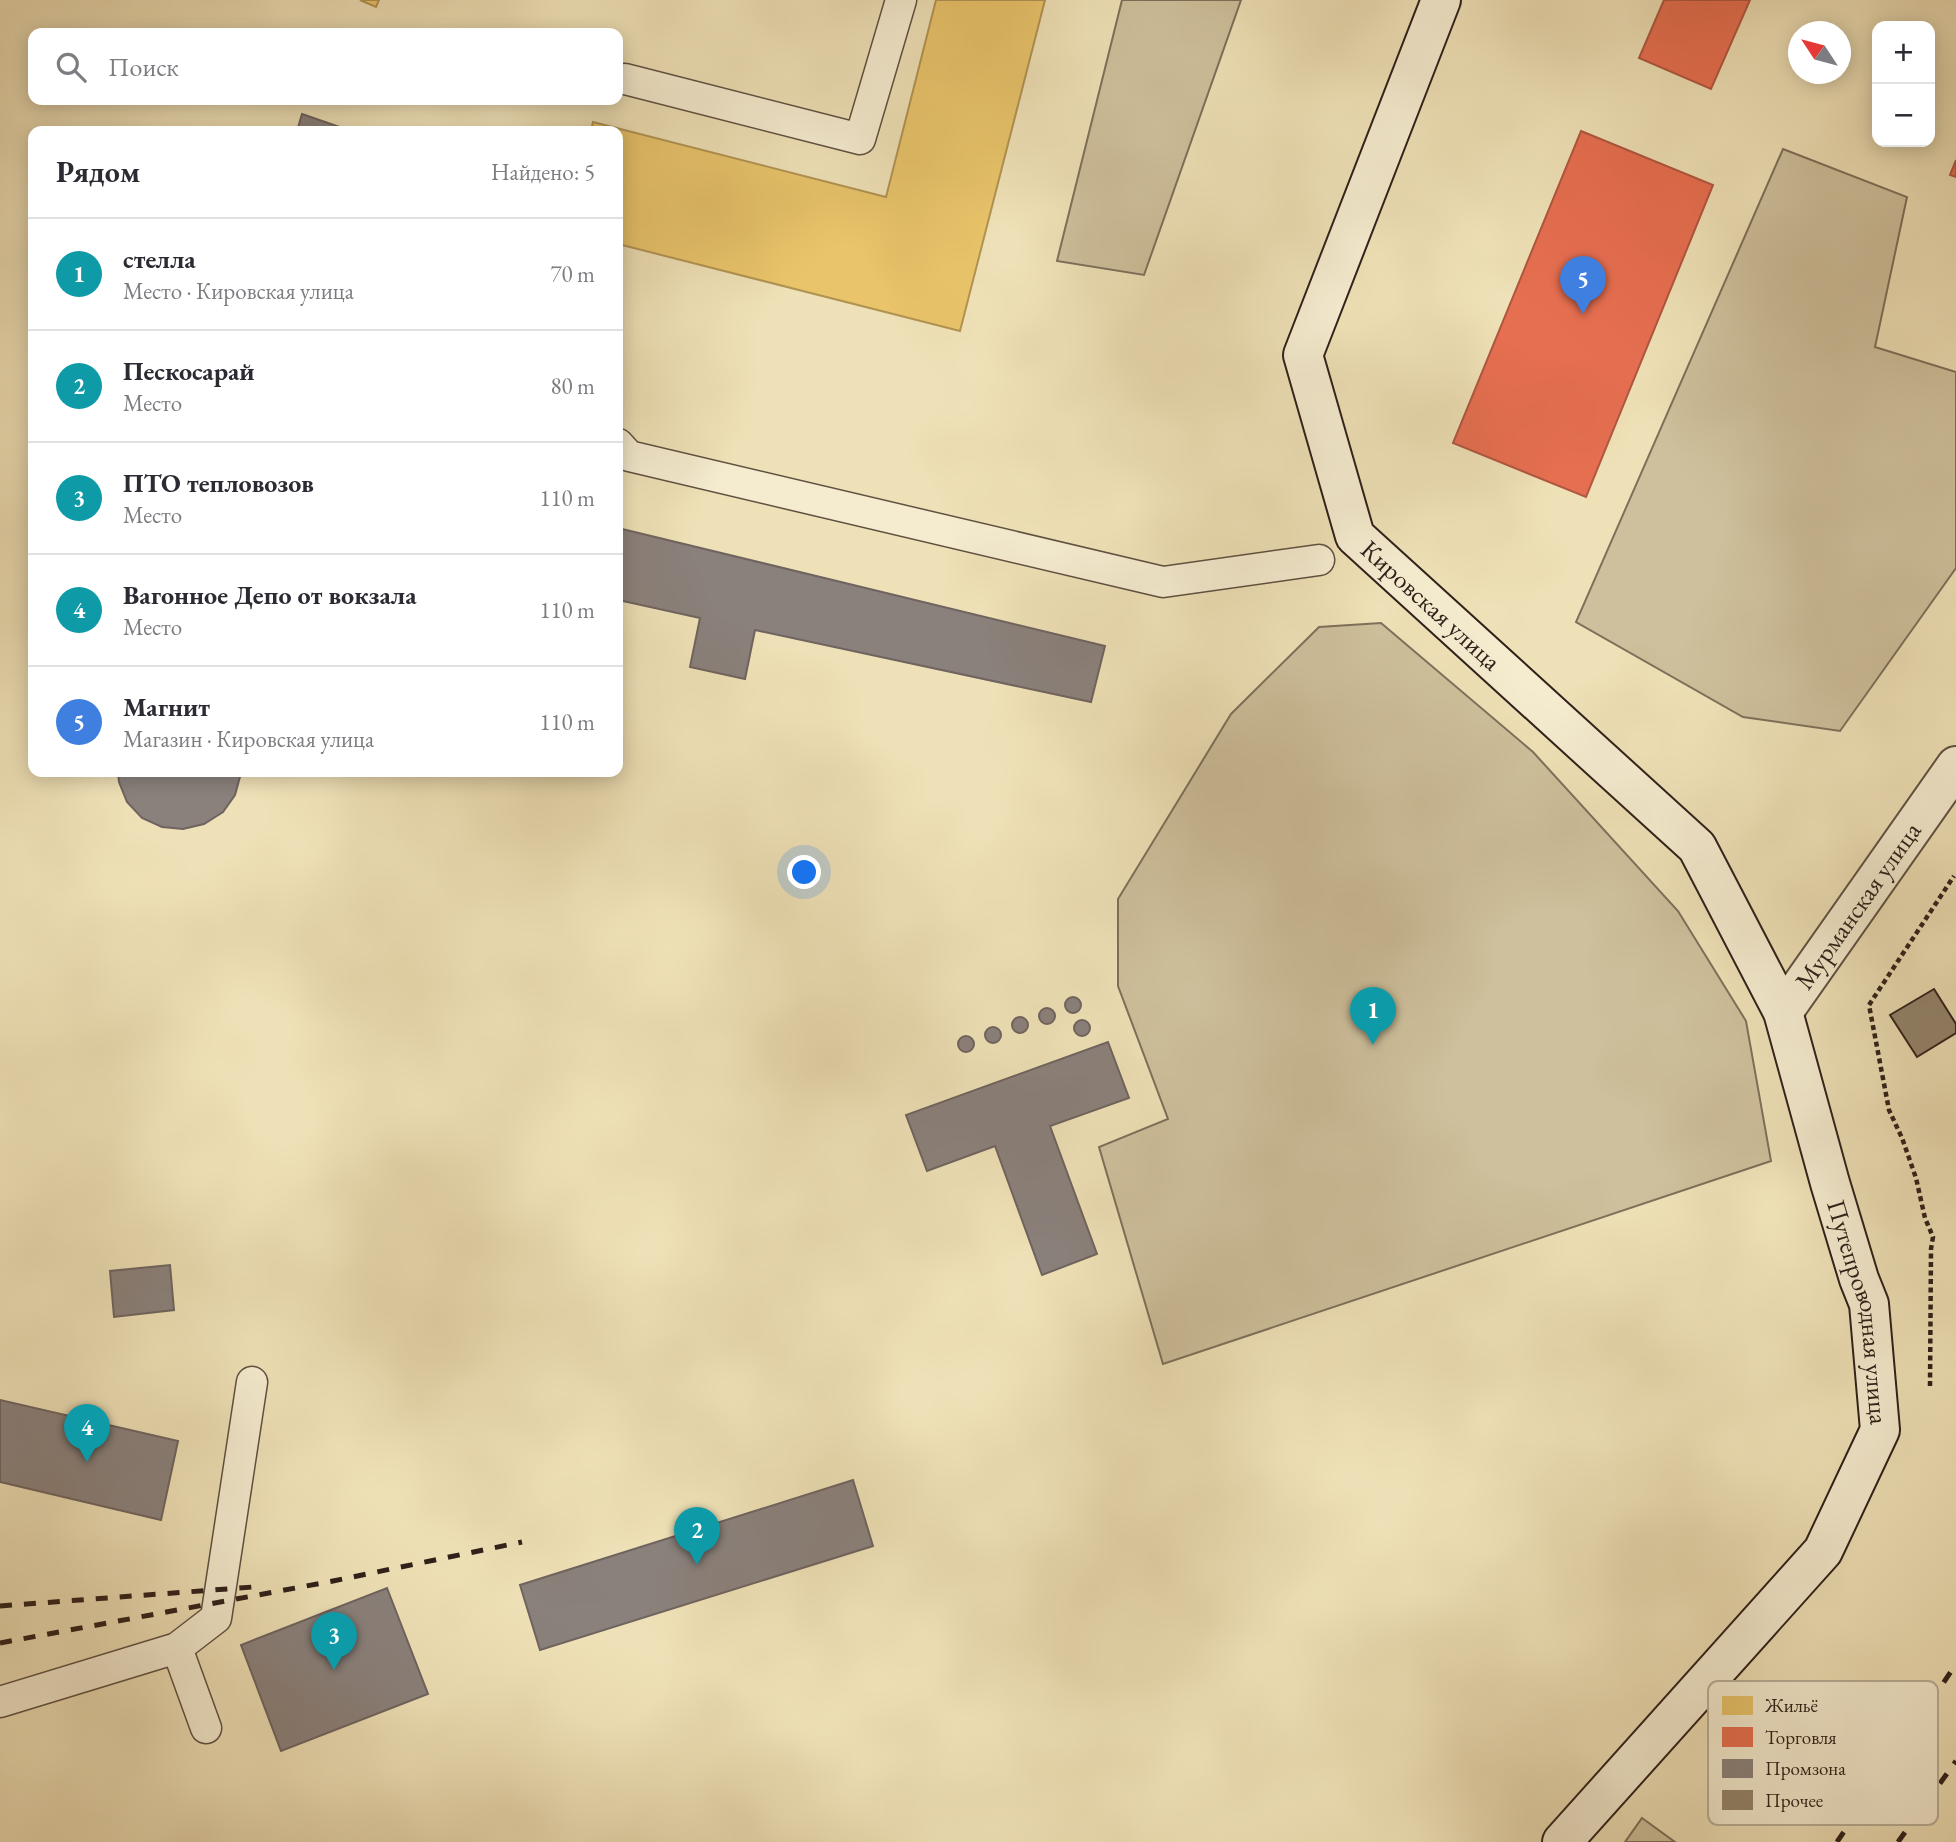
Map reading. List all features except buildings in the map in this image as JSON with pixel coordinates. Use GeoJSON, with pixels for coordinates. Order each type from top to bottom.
{"type":"FeatureCollection","features":[{"type":"Feature","properties":{"kind":"main road","name":"Кировская улица"},"geometry":{"type":"LineString","coordinates":[[1441,0],[1303,355],[1354,536],[1697,847],[1783,1012]]}},
{"type":"Feature","properties":{"kind":"main road","name":"Мурманская улица"},"geometry":{"type":"LineString","coordinates":[[1783,1012],[1956,766]]}},
{"type":"Feature","properties":{"kind":"main road","name":"Путепроводная улица"},"geometry":{"type":"LineString","coordinates":[[1562,1842],[1823,1551],[1880,1430],[1869,1304],[1830,1183],[1783,1012]]}},
{"type":"Feature","properties":{"kind":"lane"},"geometry":{"type":"LineString","coordinates":[[625,79],[860,139],[901,0]]}},
{"type":"Feature","properties":{"kind":"lane"},"geometry":{"type":"LineString","coordinates":[[623,449],[629,456],[1163,582],[1319,560]]}},
{"type":"Feature","properties":{"kind":"lane"},"geometry":{"type":"LineString","coordinates":[[0,1702],[177,1648],[216,1618],[253,1382]]}},
{"type":"Feature","properties":{"kind":"lane"},"geometry":{"type":"LineString","coordinates":[[177,1648],[206,1728]]}},
{"type":"Feature","properties":{"kind":"shaded area"},"geometry":{"type":"Polygon","coordinates":[[[1122,0],[1241,0],[1144,275],[1057,261],[1122,0]]]}},
{"type":"Feature","properties":{"kind":"shaded area"},"geometry":{"type":"Polygon","coordinates":[[[1783,149],[1907,197],[1875,347],[1956,372],[1956,568],[1840,731],[1743,717],[1576,622],[1783,149]]]}},
{"type":"Feature","properties":{"kind":"shaded area"},"geometry":{"type":"Polygon","coordinates":[[[1381,623],[1533,752],[1678,911],[1746,1021],[1771,1161],[1163,1364],[1099,1147],[1168,1119],[1118,986],[1118,899],[1231,714],[1319,627],[1381,623]]]}},
{"type":"Feature","properties":{"kind":"shaded area"},"geometry":{"type":"Polygon","coordinates":[[[1642,1818],[1675,1842],[1625,1842],[1642,1818]]]}},
{"type":"Feature","properties":{"kind":"railway"},"geometry":{"type":"LineString","coordinates":[[0,1643],[333,1581],[522,1542]]}},
{"type":"Feature","properties":{"kind":"railway"},"geometry":{"type":"LineString","coordinates":[[0,1606],[253,1587]]}},
{"type":"Feature","properties":{"kind":"railway"},"geometry":{"type":"LineString","coordinates":[[1938,1691],[1956,1664]]}},
{"type":"Feature","properties":{"kind":"railway"},"geometry":{"type":"LineString","coordinates":[[1938,1786],[1956,1761]]}},
{"type":"Feature","properties":{"kind":"railway"},"geometry":{"type":"LineString","coordinates":[[1837,1842],[1848,1825]]}},
{"type":"Feature","properties":{"kind":"railway"},"geometry":{"type":"LineString","coordinates":[[1898,1842],[1910,1825]]}},
{"type":"Feature","properties":{"kind":"place","name":"Магнит"},"geometry":{"type":"Point","coordinates":[1583,314]}},
{"type":"Feature","properties":{"kind":"place","name":"стелла"},"geometry":{"type":"Point","coordinates":[1373,1045]}},
{"type":"Feature","properties":{"kind":"place","name":"Вагонное Депо от вокзала"},"geometry":{"type":"Point","coordinates":[87,1462]}},
{"type":"Feature","properties":{"kind":"place","name":"Пескосарай"},"geometry":{"type":"Point","coordinates":[697,1565]}},
{"type":"Feature","properties":{"kind":"place","name":"ПТО тепловозов"},"geometry":{"type":"Point","coordinates":[334,1670]}}]}
